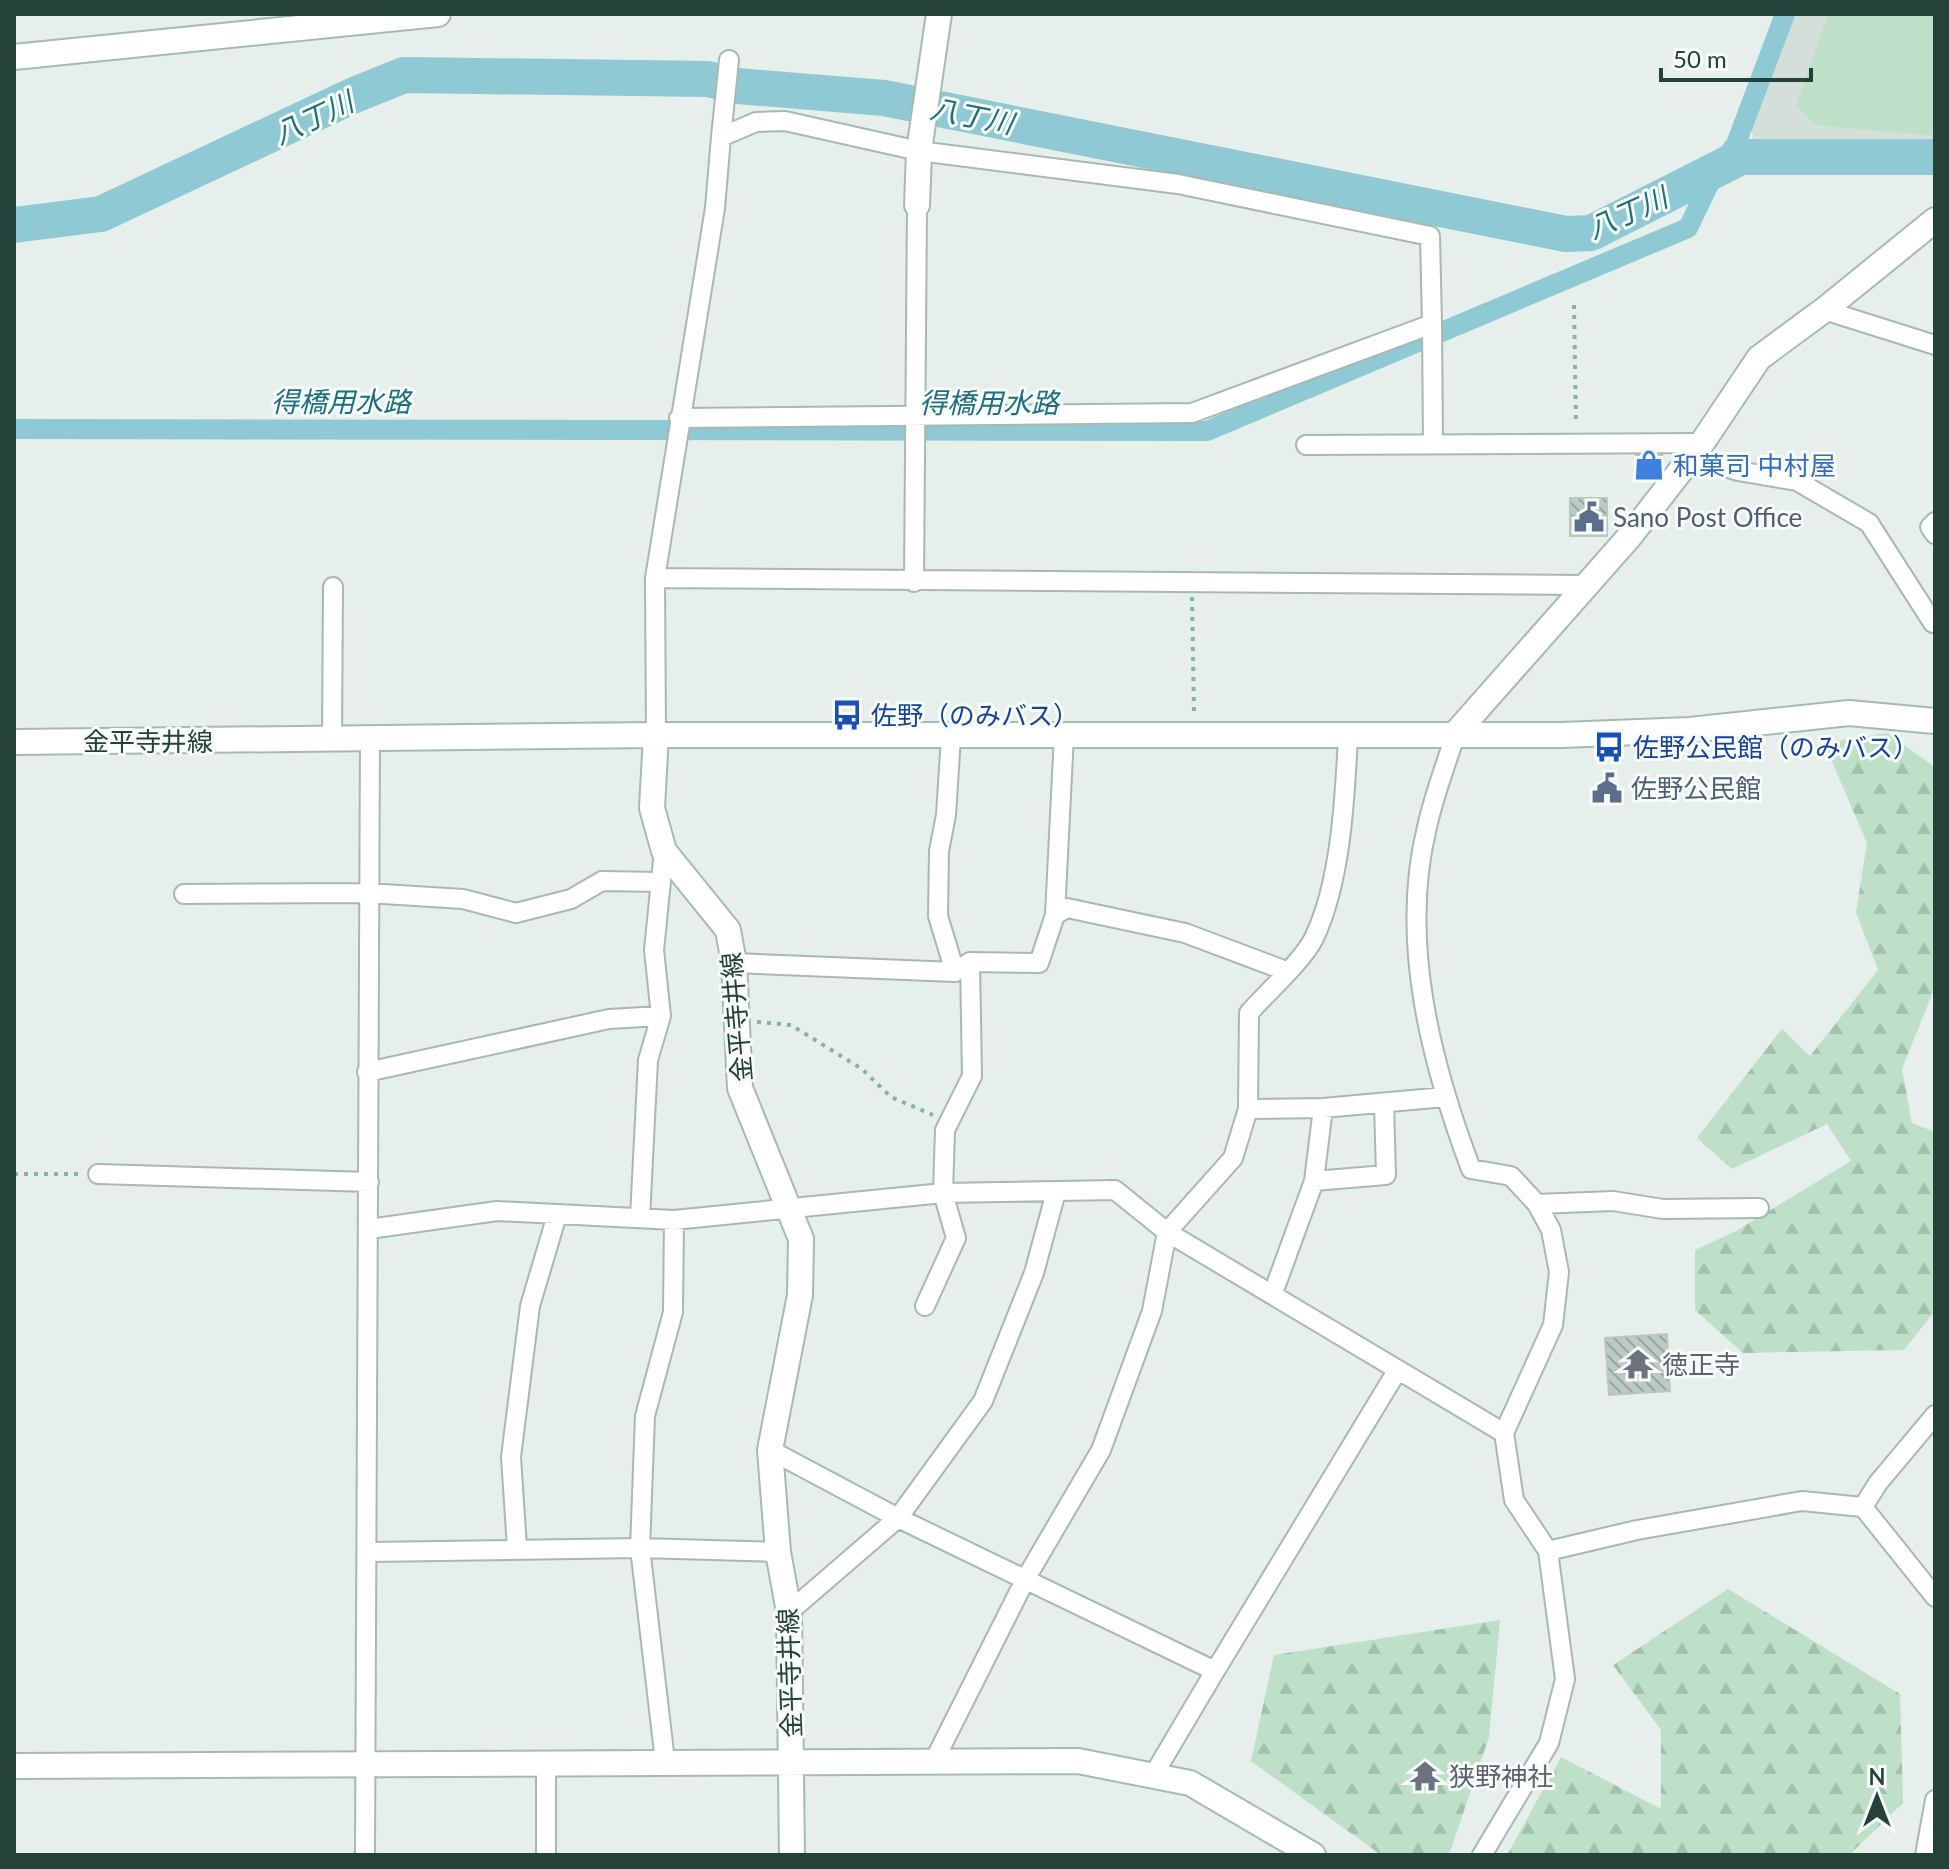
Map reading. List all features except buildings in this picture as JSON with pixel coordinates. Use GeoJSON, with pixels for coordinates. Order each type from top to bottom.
{"type":"FeatureCollection","features":[{"type":"Feature","properties":{"kind":"street"},"geometry":{"type":"LineString","coordinates":[[14,57],[438,14]]}},
{"type":"Feature","properties":{"kind":"street"},"geometry":{"type":"LineString","coordinates":[[914,582],[919,151],[939,14]]}},
{"type":"Feature","properties":{"kind":"street"},"geometry":{"type":"LineString","coordinates":[[729,60],[715,208],[655,578],[656,735],[1561,735],[1690,730],[1849,713],[1935,721]]}},
{"type":"Feature","properties":{"kind":"street"},"geometry":{"type":"LineString","coordinates":[[721,137],[756,122],[785,121],[919,151],[1178,184],[1430,236],[1433,443]]}},
{"type":"Feature","properties":{"kind":"street"},"geometry":{"type":"LineString","coordinates":[[1482,1855],[1549,1743],[1565,1679],[1548,1551],[1514,1500],[1504,1433],[1553,1325],[1559,1272],[1551,1230],[1537,1204],[1511,1176],[1471,1169],[1445,1097],[1422,993],[1415,917],[1426,828],[1456,733],[1583,585],[1630,536],[1697,450],[1759,358],[1935,220]]}},
{"type":"Feature","properties":{"kind":"street"},"geometry":{"type":"LineString","coordinates":[[1824,310],[1935,345]]}},
{"type":"Feature","properties":{"kind":"street"},"geometry":{"type":"LineString","coordinates":[[679,427],[917,426],[1192,413],[1432,324]]}},
{"type":"Feature","properties":{"kind":"street"},"geometry":{"type":"LineString","coordinates":[[1306,445],[1576,444],[1697,450],[1738,471],[1797,481],[1869,523],[1933,623]]}},
{"type":"Feature","properties":{"kind":"street"},"geometry":{"type":"LineString","coordinates":[[1935,522],[1930,527],[1935,534]]}},
{"type":"Feature","properties":{"kind":"street"},"geometry":{"type":"LineString","coordinates":[[655,578],[1583,585]]}},
{"type":"Feature","properties":{"kind":"street"},"geometry":{"type":"LineString","coordinates":[[332,740],[333,587]]}},
{"type":"Feature","properties":{"kind":"street","name":"金平寺井線"},"geometry":{"type":"LineString","coordinates":[[14,742],[656,735],[652,808],[664,851],[728,930],[734,963],[740,1088],[801,1239],[800,1295],[770,1450],[778,1552],[789,1612],[792,1855]]}},
{"type":"Feature","properties":{"kind":"street"},"geometry":{"type":"LineString","coordinates":[[734,963],[963,967],[1039,963],[1055,915],[1064,735]]}},
{"type":"Feature","properties":{"kind":"street"},"geometry":{"type":"LineString","coordinates":[[935,1759],[1026,1578],[1101,1450],[1152,1311],[1167,1232],[1233,1158],[1248,1109],[1249,1013],[1313,940],[1323,911],[1345,786],[1348,736]]}},
{"type":"Feature","properties":{"kind":"street"},"geometry":{"type":"LineString","coordinates":[[925,1306],[956,1238],[943,1193],[945,1130],[972,1076],[963,967],[938,916],[939,851],[946,815],[951,737]]}},
{"type":"Feature","properties":{"kind":"street"},"geometry":{"type":"LineString","coordinates":[[365,1855],[369,1552],[367,893],[370,739]]}},
{"type":"Feature","properties":{"kind":"street"},"geometry":{"type":"LineString","coordinates":[[640,1218],[648,1060],[661,1016],[654,950],[664,851]]}},
{"type":"Feature","properties":{"kind":"street"},"geometry":{"type":"LineString","coordinates":[[184,894],[367,893],[463,899],[516,913],[571,899],[602,881],[659,882]]}},
{"type":"Feature","properties":{"kind":"street"},"geometry":{"type":"LineString","coordinates":[[1055,915],[1067,908],[1185,933],[1286,971]]}},
{"type":"Feature","properties":{"kind":"street"},"geometry":{"type":"LineString","coordinates":[[367,1072],[609,1019],[661,1016]]}},
{"type":"Feature","properties":{"kind":"street"},"geometry":{"type":"LineString","coordinates":[[1248,1109],[1323,1108],[1445,1097]]}},
{"type":"Feature","properties":{"kind":"street"},"geometry":{"type":"LineString","coordinates":[[1314,1181],[1386,1175],[1384,1104]]}},
{"type":"Feature","properties":{"kind":"street"},"geometry":{"type":"LineString","coordinates":[[1273,1293],[1314,1181],[1323,1108]]}},
{"type":"Feature","properties":{"kind":"street"},"geometry":{"type":"LineString","coordinates":[[98,1174],[369,1182]]}},
{"type":"Feature","properties":{"kind":"street"},"geometry":{"type":"LineString","coordinates":[[369,1229],[497,1211],[674,1220],[943,1193],[1115,1190],[1167,1232],[1504,1433]]}},
{"type":"Feature","properties":{"kind":"street"},"geometry":{"type":"LineString","coordinates":[[789,1612],[898,1518],[983,1401],[1034,1273],[1056,1192]]}},
{"type":"Feature","properties":{"kind":"street"},"geometry":{"type":"LineString","coordinates":[[1537,1204],[1613,1201],[1663,1209],[1759,1208]]}},
{"type":"Feature","properties":{"kind":"street"},"geometry":{"type":"LineString","coordinates":[[517,1548],[511,1457],[530,1306],[557,1215]]}},
{"type":"Feature","properties":{"kind":"street"},"geometry":{"type":"LineString","coordinates":[[665,1761],[640,1548],[645,1416],[673,1312],[674,1220]]}},
{"type":"Feature","properties":{"kind":"street"},"geometry":{"type":"LineString","coordinates":[[1154,1774],[1397,1371]]}},
{"type":"Feature","properties":{"kind":"street"},"geometry":{"type":"LineString","coordinates":[[1863,1507],[1878,1483],[1935,1415]]}},
{"type":"Feature","properties":{"kind":"street"},"geometry":{"type":"LineString","coordinates":[[770,1450],[898,1518],[1215,1671]]}},
{"type":"Feature","properties":{"kind":"street"},"geometry":{"type":"LineString","coordinates":[[1548,1551],[1637,1530],[1802,1501],[1863,1507],[1935,1597]]}},
{"type":"Feature","properties":{"kind":"street"},"geometry":{"type":"LineString","coordinates":[[369,1552],[517,1548],[778,1552]]}},
{"type":"Feature","properties":{"kind":"street"},"geometry":{"type":"LineString","coordinates":[[14,1766],[935,1759],[1078,1761],[1190,1783],[1313,1855]]}},
{"type":"Feature","properties":{"kind":"street"},"geometry":{"type":"LineString","coordinates":[[546,1763],[546,1855]]}},
{"type":"Feature","properties":{"kind":"street"},"geometry":{"type":"LineString","coordinates":[[1925,1855],[1935,1800]]}},
{"type":"Feature","properties":{"kind":"path"},"geometry":{"type":"LineString","coordinates":[[1574,305],[1576,444]]}},
{"type":"Feature","properties":{"kind":"path"},"geometry":{"type":"LineString","coordinates":[[1192,580],[1194,735]]}},
{"type":"Feature","properties":{"kind":"path"},"geometry":{"type":"LineString","coordinates":[[737,1020],[791,1025],[862,1069],[891,1097],[950,1122]]}},
{"type":"Feature","properties":{"kind":"path"},"geometry":{"type":"LineString","coordinates":[[14,1174],[98,1174]]}},
{"type":"Feature","properties":{"kind":"shaded area"},"geometry":{"type":"Polygon","coordinates":[[[1790,14],[1935,14],[1935,153],[1754,148],[1750,113],[1790,14]]]}},
{"type":"Feature","properties":{"kind":"green space"},"geometry":{"type":"Polygon","coordinates":[[[1828,14],[1935,14],[1935,136],[1816,125],[1796,106],[1828,14]]]}},
{"type":"Feature","properties":{"kind":"green space"},"geometry":{"type":"Polygon","coordinates":[[[1887,733],[1935,767],[1935,987],[1902,1069],[1912,1123],[1935,1132],[1935,1311],[1904,1350],[1743,1353],[1695,1310],[1695,1250],[1736,1231],[1851,1161],[1827,1124],[1732,1169],[1697,1138],[1782,1029],[1810,1056],[1878,970],[1856,912],[1867,843],[1824,743],[1887,733]]]}},
{"type":"Feature","properties":{"kind":"green space"},"geometry":{"type":"Polygon","coordinates":[[[1728,1589],[1900,1694],[1903,1803],[1849,1855],[1507,1855],[1561,1757],[1661,1809],[1661,1730],[1613,1665],[1728,1589]]]}},
{"type":"Feature","properties":{"kind":"green space"},"geometry":{"type":"Polygon","coordinates":[[[1500,1620],[1489,1737],[1449,1855],[1381,1855],[1251,1761],[1274,1655],[1500,1620]]]}},
{"type":"Feature","properties":{"kind":"waterway","name":"得橋用水路"},"geometry":{"type":"LineString","coordinates":[[14,429],[1207,431],[1688,228],[1714,174],[1736,144],[1785,14]]}},
{"type":"Feature","properties":{"kind":"waterway","name":"八丁川"},"geometry":{"type":"LineString","coordinates":[[14,225],[101,214],[352,96],[404,75],[708,79],[737,86],[884,98],[1566,234],[1591,233],[1741,157],[1935,157]]}},
{"type":"Feature","properties":{"kind":"place","name":"和菓司 中村屋"},"geometry":{"type":"Point","coordinates":[1649,465]}},
{"type":"Feature","properties":{"kind":"place","name":"Sano Post Office"},"geometry":{"type":"Point","coordinates":[1589,517]}},
{"type":"Feature","properties":{"kind":"place","name":"佐野（のみバス）"},"geometry":{"type":"Point","coordinates":[847,715]}},
{"type":"Feature","properties":{"kind":"place","name":"佐野公民館（のみバス）"},"geometry":{"type":"Point","coordinates":[1609,747]}},
{"type":"Feature","properties":{"kind":"place","name":"佐野公民館"},"geometry":{"type":"Point","coordinates":[1607,788]}},
{"type":"Feature","properties":{"kind":"place","name":"徳正寺"},"geometry":{"type":"Point","coordinates":[1638,1364]}},
{"type":"Feature","properties":{"kind":"place","name":"狭野神社"},"geometry":{"type":"Point","coordinates":[1425,1776]}}]}
